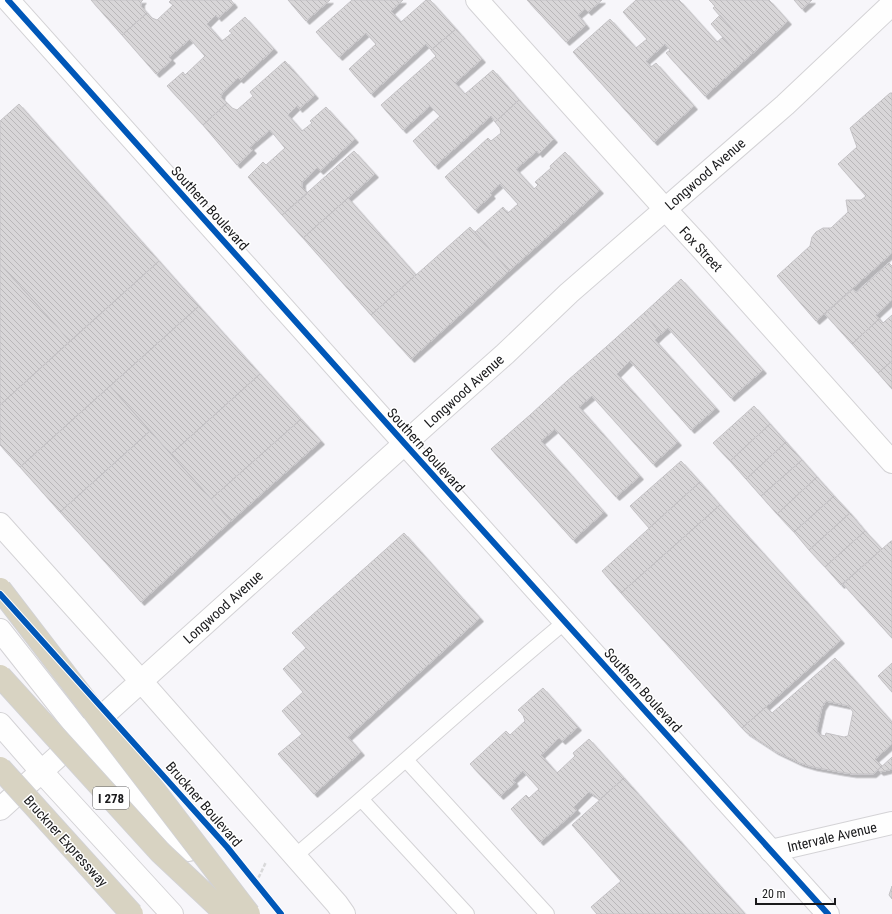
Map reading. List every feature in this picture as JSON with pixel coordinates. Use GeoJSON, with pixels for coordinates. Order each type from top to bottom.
{"type":"FeatureCollection","features":[{"type":"Feature","properties":{"kind":"highway"},"geometry":{"type":"LineString","coordinates":[[0,589],[249,914]]}},
{"type":"Feature","properties":{"kind":"highway","name":"I 278"},"geometry":{"type":"LineString","coordinates":[[0,676],[160,852],[226,914]]}},
{"type":"Feature","properties":{"kind":"highway","name":"Bruckner Expressway"},"geometry":{"type":"LineString","coordinates":[[0,768],[132,914]]}},
{"type":"Feature","properties":{"kind":"street","name":"Southern Boulevard"},"geometry":{"type":"LineString","coordinates":[[8,0],[828,914]]}},
{"type":"Feature","properties":{"kind":"street","name":"Fox Street"},"geometry":{"type":"LineString","coordinates":[[477,0],[892,462]]}},
{"type":"Feature","properties":{"kind":"street","name":"Longwood Avenue"},"geometry":{"type":"LineString","coordinates":[[0,809],[505,354],[569,293],[785,105],[892,4]]}},
{"type":"Feature","properties":{"kind":"street"},"geometry":{"type":"LineString","coordinates":[[0,524],[282,840],[340,912]]}},
{"type":"Feature","properties":{"kind":"street"},"geometry":{"type":"LineString","coordinates":[[0,630],[82,734],[249,914]]}},
{"type":"Feature","properties":{"kind":"street"},"geometry":{"type":"LineString","coordinates":[[0,724],[172,914]]}},
{"type":"Feature","properties":{"kind":"street","name":"Intervale Avenue"},"geometry":{"type":"LineString","coordinates":[[771,851],[892,824]]}},
{"type":"Feature","properties":{"kind":"lane"},"geometry":{"type":"LineString","coordinates":[[295,856],[517,662],[565,622]]}},
{"type":"Feature","properties":{"kind":"lane"},"geometry":{"type":"LineString","coordinates":[[406,760],[546,914]]}},
{"type":"Feature","properties":{"kind":"lane"},"geometry":{"type":"LineString","coordinates":[[361,798],[467,914]]}},
{"type":"Feature","properties":{"kind":"path"},"geometry":{"type":"LineString","coordinates":[[256,884],[269,858]]}},
{"type":"Feature","properties":{"kind":"path"},"geometry":{"type":"LineString","coordinates":[[251,878],[261,890]]}},
{"type":"Feature","properties":{"kind":"building"},"geometry":{"type":"Polygon","coordinates":[[[91,0],[143,0],[141,2],[141,6],[147,13],[122,35],[91,0]]]}},
{"type":"Feature","properties":{"kind":"building"},"geometry":{"type":"Polygon","coordinates":[[[171,0],[231,0],[234,4],[218,18],[216,15],[207,24],[222,41],[232,33],[229,31],[245,17],[274,49],[240,80],[238,78],[222,93],[221,97],[227,103],[203,125],[167,86],[183,72],[185,75],[205,56],[190,39],[169,57],[172,60],[156,74],[122,35],[147,13],[152,18],[157,20],[173,5],[169,2],[171,0]]]}},
{"type":"Feature","properties":{"kind":"building"},"geometry":{"type":"Polygon","coordinates":[[[288,0],[330,0],[306,21],[288,0]]]}},
{"type":"Feature","properties":{"kind":"building"},"geometry":{"type":"Polygon","coordinates":[[[352,0],[403,0],[391,11],[401,22],[426,0],[430,0],[456,29],[431,50],[426,44],[371,94],[349,69],[376,44],[366,33],[339,57],[316,32],[352,0]]]}},
{"type":"Feature","properties":{"kind":"building"},"geometry":{"type":"Polygon","coordinates":[[[527,0],[602,0],[588,12],[585,9],[578,15],[586,25],[566,42],[527,0]]]}},
{"type":"Feature","properties":{"kind":"building"},"geometry":{"type":"Polygon","coordinates":[[[636,0],[679,0],[717,42],[723,37],[744,61],[705,96],[666,53],[670,50],[665,44],[646,61],[651,67],[656,63],[694,106],[654,142],[573,52],[610,19],[636,48],[647,39],[623,12],[636,0]]]}},
{"type":"Feature","properties":{"kind":"building"},"geometry":{"type":"Polygon","coordinates":[[[709,0],[769,0],[788,21],[753,53],[713,8],[715,6],[709,0]]]}},
{"type":"Feature","properties":{"kind":"building"},"geometry":{"type":"Polygon","coordinates":[[[794,0],[812,0],[802,9],[794,0]]]}},
{"type":"Feature","properties":{"kind":"building"},"geometry":{"type":"Polygon","coordinates":[[[720,15],[753,53],[744,61],[711,24],[720,15]]]}},
{"type":"Feature","properties":{"kind":"building"},"geometry":{"type":"Polygon","coordinates":[[[456,29],[482,59],[455,83],[465,94],[493,70],[519,100],[495,122],[491,116],[435,166],[413,141],[440,116],[430,106],[403,130],[381,105],[436,56],[431,50],[456,29]]]}},
{"type":"Feature","properties":{"kind":"building"},"geometry":{"type":"Polygon","coordinates":[[[285,61],[315,95],[299,109],[297,106],[288,115],[302,131],[312,123],[310,121],[326,107],[355,139],[320,171],[317,168],[302,182],[302,187],[308,193],[282,215],[248,177],[263,162],[266,165],[285,148],[270,130],[250,147],[253,150],[237,165],[203,125],[227,103],[232,108],[237,110],[253,96],[250,92],[285,61]]]}},
{"type":"Feature","properties":{"kind":"building"},"geometry":{"type":"Polygon","coordinates":[[[890,93],[892,93],[892,253],[816,321],[777,276],[810,246],[812,237],[816,232],[823,228],[831,228],[848,212],[846,200],[861,200],[866,196],[838,164],[857,147],[850,128],[890,93]]]}},
{"type":"Feature","properties":{"kind":"building"},"geometry":{"type":"Polygon","coordinates":[[[519,100],[554,139],[539,154],[537,151],[516,169],[534,189],[538,185],[535,182],[551,168],[550,166],[565,152],[600,190],[509,271],[475,232],[503,207],[508,213],[518,204],[500,184],[490,193],[492,195],[475,210],[445,177],[488,138],[491,141],[501,133],[500,128],[495,122],[519,100]]]}},
{"type":"Feature","properties":{"kind":"building"},"geometry":{"type":"Polygon","coordinates":[[[19,104],[159,261],[70,341],[0,264],[0,121],[19,104]]]}},
{"type":"Feature","properties":{"kind":"building"},"geometry":{"type":"Polygon","coordinates":[[[354,151],[375,174],[303,238],[282,215],[354,151]]]}},
{"type":"Feature","properties":{"kind":"building"},"geometry":{"type":"Polygon","coordinates":[[[348,198],[416,275],[371,315],[303,238],[348,198]]]}},
{"type":"Feature","properties":{"kind":"building"},"geometry":{"type":"Polygon","coordinates":[[[470,227],[509,271],[411,359],[371,315],[470,227]]]}},
{"type":"Feature","properties":{"kind":"building"},"geometry":{"type":"Polygon","coordinates":[[[159,261],[199,306],[20,467],[0,445],[0,405],[159,261]]]}},
{"type":"Feature","properties":{"kind":"building"},"geometry":{"type":"Polygon","coordinates":[[[889,263],[892,266],[892,300],[876,315],[879,319],[852,344],[825,314],[853,289],[856,293],[889,263]]]}},
{"type":"Feature","properties":{"kind":"building"},"geometry":{"type":"Polygon","coordinates":[[[0,264],[70,341],[0,405],[0,264]]]}},
{"type":"Feature","properties":{"kind":"building"},"geometry":{"type":"Polygon","coordinates":[[[681,279],[763,370],[731,398],[668,328],[661,334],[644,313],[681,279]]]}},
{"type":"Feature","properties":{"kind":"building"},"geometry":{"type":"Polygon","coordinates":[[[199,306],[260,374],[171,454],[110,386],[199,306]]]}},
{"type":"Feature","properties":{"kind":"building"},"geometry":{"type":"Polygon","coordinates":[[[644,313],[661,334],[655,340],[716,408],[691,430],[630,361],[624,367],[606,347],[644,313]]]}},
{"type":"Feature","properties":{"kind":"building"},"geometry":{"type":"Polygon","coordinates":[[[892,315],[892,361],[878,373],[852,344],[879,319],[883,323],[892,315]]]}},
{"type":"Feature","properties":{"kind":"building"},"geometry":{"type":"Polygon","coordinates":[[[606,347],[624,367],[617,374],[678,442],[653,464],[592,396],[586,401],[567,381],[606,347]]]}},
{"type":"Feature","properties":{"kind":"building"},"geometry":{"type":"Polygon","coordinates":[[[892,361],[892,389],[878,373],[892,361]]]}},
{"type":"Feature","properties":{"kind":"building"},"geometry":{"type":"Polygon","coordinates":[[[260,374],[301,419],[211,499],[171,454],[260,374]]]}},
{"type":"Feature","properties":{"kind":"building"},"geometry":{"type":"Polygon","coordinates":[[[567,381],[586,401],[579,407],[640,476],[616,497],[555,429],[548,435],[530,415],[567,381]]]}},
{"type":"Feature","properties":{"kind":"building"},"geometry":{"type":"Polygon","coordinates":[[[110,386],[150,431],[60,512],[20,467],[110,386]]]}},
{"type":"Feature","properties":{"kind":"building"},"geometry":{"type":"Polygon","coordinates":[[[754,406],[770,424],[730,461],[713,443],[754,406]]]}},
{"type":"Feature","properties":{"kind":"building"},"geometry":{"type":"Polygon","coordinates":[[[530,415],[548,435],[541,441],[604,512],[573,540],[491,449],[530,415]]]}},
{"type":"Feature","properties":{"kind":"building"},"geometry":{"type":"Polygon","coordinates":[[[301,419],[321,441],[231,521],[211,499],[301,419]]]}},
{"type":"Feature","properties":{"kind":"building"},"geometry":{"type":"Polygon","coordinates":[[[770,424],[786,442],[746,479],[730,461],[770,424]]]}},
{"type":"Feature","properties":{"kind":"building"},"geometry":{"type":"Polygon","coordinates":[[[150,431],[231,521],[141,602],[60,512],[150,431]]]}},
{"type":"Feature","properties":{"kind":"building"},"geometry":{"type":"Polygon","coordinates":[[[786,442],[802,460],[761,496],[746,479],[786,442]]]}},
{"type":"Feature","properties":{"kind":"building"},"geometry":{"type":"Polygon","coordinates":[[[802,460],[817,477],[777,514],[761,496],[802,460]]]}},
{"type":"Feature","properties":{"kind":"building"},"geometry":{"type":"Polygon","coordinates":[[[681,461],[700,482],[649,528],[630,506],[681,461]]]}},
{"type":"Feature","properties":{"kind":"building"},"geometry":{"type":"Polygon","coordinates":[[[817,477],[834,496],[794,532],[777,514],[817,477]]]}},
{"type":"Feature","properties":{"kind":"building"},"geometry":{"type":"Polygon","coordinates":[[[700,482],[720,505],[621,593],[602,571],[700,482]]]}},
{"type":"Feature","properties":{"kind":"building"},"geometry":{"type":"Polygon","coordinates":[[[834,496],[850,513],[809,550],[794,532],[834,496]]]}},
{"type":"Feature","properties":{"kind":"building"},"geometry":{"type":"Polygon","coordinates":[[[720,505],[841,640],[742,728],[621,593],[720,505]]]}},
{"type":"Feature","properties":{"kind":"building"},"geometry":{"type":"Polygon","coordinates":[[[850,513],[865,531],[825,567],[809,550],[850,513]]]}},
{"type":"Feature","properties":{"kind":"building"},"geometry":{"type":"Polygon","coordinates":[[[865,531],[882,549],[841,585],[825,567],[865,531]]]}},
{"type":"Feature","properties":{"kind":"building"},"geometry":{"type":"Polygon","coordinates":[[[404,533],[480,618],[348,737],[361,752],[314,794],[278,754],[302,734],[282,711],[303,692],[283,669],[306,648],[292,633],[404,533]]]}},
{"type":"Feature","properties":{"kind":"building"},"geometry":{"type":"Polygon","coordinates":[[[892,541],[892,638],[843,584],[892,541]]]}},
{"type":"Feature","properties":{"kind":"building"},"geometry":{"type":"Polygon","coordinates":[[[835,658],[892,722],[892,744],[875,759],[882,766],[873,774],[853,774],[813,767],[800,763],[775,751],[742,728],[766,707],[772,713],[835,658]],[[826,701],[822,707],[817,729],[818,734],[825,736],[826,733],[844,737],[848,736],[853,712],[849,706],[826,701]]]}},
{"type":"Feature","properties":{"kind":"building"},"geometry":{"type":"Polygon","coordinates":[[[892,663],[892,692],[878,676],[892,663]]]}},
{"type":"Feature","properties":{"kind":"building"},"geometry":{"type":"Polygon","coordinates":[[[543,688],[578,727],[562,741],[559,738],[541,755],[557,773],[575,756],[573,753],[589,739],[624,778],[599,800],[589,792],[574,807],[577,810],[540,842],[511,809],[526,795],[529,798],[539,789],[523,771],[513,780],[515,783],[500,796],[470,764],[506,731],[510,735],[525,721],[523,715],[518,710],[543,688]]]}},
{"type":"Feature","properties":{"kind":"building"},"geometry":{"type":"Polygon","coordinates":[[[892,757],[892,769],[880,772],[878,770],[892,757]]]}},
{"type":"Feature","properties":{"kind":"building"},"geometry":{"type":"Polygon","coordinates":[[[624,778],[745,914],[597,914],[591,907],[621,881],[572,825],[624,778]]]}},
{"type":"Feature","properties":{"kind":"building"},"geometry":{"type":"Polygon","coordinates":[[[892,886],[892,899],[889,895],[892,886]]]}},
{"type":"Feature","properties":{"kind":"cycle path"},"geometry":{"type":"LineString","coordinates":[[8,0],[828,914]]}},
{"type":"Feature","properties":{"kind":"cycle path","name":"Bruckner Boulevard"},"geometry":{"type":"LineString","coordinates":[[0,594],[227,847],[281,914]]}}]}
